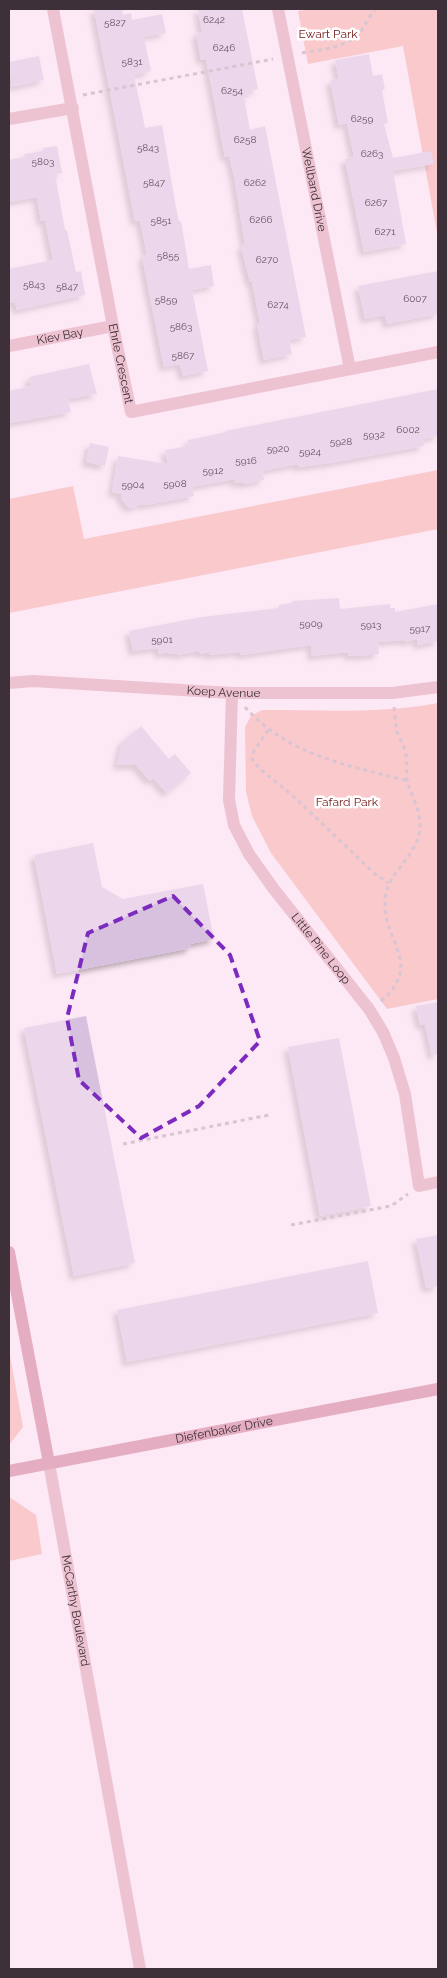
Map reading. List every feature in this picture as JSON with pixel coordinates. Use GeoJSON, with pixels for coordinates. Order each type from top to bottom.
{"type":"FeatureCollection","features":[{"type":"Feature","properties":{"kind":"main road","name":"McCarthy Boulevard"},"geometry":{"type":"LineString","coordinates":[[9,1252],[49,1463]]}},
{"type":"Feature","properties":{"kind":"main road","name":"Diefenbaker Drive"},"geometry":{"type":"LineString","coordinates":[[9,1471],[438,1389]]}},
{"type":"Feature","properties":{"kind":"street","name":"Ehrle Crescent"},"geometry":{"type":"LineString","coordinates":[[53,9],[131,412],[438,352]]}},
{"type":"Feature","properties":{"kind":"street","name":"Wellband Drive"},"geometry":{"type":"LineString","coordinates":[[278,9],[350,369]]}},
{"type":"Feature","properties":{"kind":"street"},"geometry":{"type":"LineString","coordinates":[[10,120],[72,103]]}},
{"type":"Feature","properties":{"kind":"street","name":"Kiev Bay"},"geometry":{"type":"LineString","coordinates":[[9,346],[113,326]]}},
{"type":"Feature","properties":{"kind":"street","name":"Koep Avenue"},"geometry":{"type":"LineString","coordinates":[[9,683],[33,681],[232,693],[392,693],[438,687]]}},
{"type":"Feature","properties":{"kind":"street","name":"Little Pine Loop"},"geometry":{"type":"LineString","coordinates":[[232,693],[229,800],[234,824],[249,854],[273,888],[369,1009],[383,1032],[394,1058],[405,1094],[419,1186]]}},
{"type":"Feature","properties":{"kind":"street"},"geometry":{"type":"LineString","coordinates":[[419,1186],[438,1182]]}},
{"type":"Feature","properties":{"kind":"street","name":"McCarthy Boulevard"},"geometry":{"type":"LineString","coordinates":[[49,1463],[140,1969]]}},
{"type":"Feature","properties":{"kind":"path"},"geometry":{"type":"LineString","coordinates":[[72,103],[287,56],[329,49],[343,44],[362,30],[368,16],[375,9]]}},
{"type":"Feature","properties":{"kind":"path"},"geometry":{"type":"LineString","coordinates":[[232,693],[268,730],[305,752],[349,766],[408,781]]}},
{"type":"Feature","properties":{"kind":"path"},"geometry":{"type":"LineString","coordinates":[[369,1009],[382,1001],[394,988],[402,966],[386,915],[385,901],[388,883],[417,844],[420,823],[408,781],[405,749],[397,732],[392,693]]}},
{"type":"Feature","properties":{"kind":"path"},"geometry":{"type":"LineString","coordinates":[[268,730],[254,751],[252,759],[374,873],[388,883]]}},
{"type":"Feature","properties":{"kind":"path"},"geometry":{"type":"LineString","coordinates":[[123,1144],[269,1116]]}},
{"type":"Feature","properties":{"kind":"path"},"geometry":{"type":"LineString","coordinates":[[291,1225],[391,1206],[419,1186]]}},
{"type":"Feature","properties":{"kind":"highlighted area"},"geometry":{"type":"Polygon","coordinates":[[[173,896],[230,955],[260,1041],[199,1106],[141,1138],[79,1080],[67,1018],[88,933],[173,896]]]}},
{"type":"Feature","properties":{"kind":"green space","name":"Ewart Park"},"geometry":{"type":"Polygon","coordinates":[[[312,9],[438,9],[438,238],[403,46],[308,64],[298,11],[312,9]]]}},
{"type":"Feature","properties":{"kind":"green space"},"geometry":{"type":"Polygon","coordinates":[[[438,470],[438,529],[9,613],[9,499],[73,486],[84,539],[438,470]]]}},
{"type":"Feature","properties":{"kind":"green space","name":"Fafard Park"},"geometry":{"type":"Polygon","coordinates":[[[438,703],[438,999],[387,1009],[271,853],[252,816],[246,792],[245,727],[251,716],[262,710],[372,710],[438,703]]]}},
{"type":"Feature","properties":{"kind":"green space"},"geometry":{"type":"Polygon","coordinates":[[[9,1350],[23,1427],[9,1445],[9,1350]]]}},
{"type":"Feature","properties":{"kind":"green space"},"geometry":{"type":"Polygon","coordinates":[[[9,1497],[36,1515],[42,1554],[9,1561],[9,1497]]]}},
{"type":"Feature","properties":{"kind":"building"},"geometry":{"type":"Polygon","coordinates":[[[94,9],[122,9],[123,15],[131,13],[132,20],[162,14],[166,33],[144,37],[151,71],[134,75],[145,128],[162,125],[176,208],[179,221],[181,221],[189,269],[211,265],[214,286],[192,290],[208,371],[183,376],[180,364],[164,367],[142,256],[147,255],[140,220],[135,221],[94,9]]]}},
{"type":"Feature","properties":{"kind":"building"},"geometry":{"type":"Polygon","coordinates":[[[198,9],[242,9],[258,89],[248,91],[249,97],[244,98],[250,130],[265,126],[306,337],[289,340],[292,354],[264,360],[257,324],[260,323],[252,282],[250,282],[241,246],[245,245],[234,176],[229,156],[225,157],[206,59],[201,60],[196,33],[202,32],[198,9]]]}},
{"type":"Feature","properties":{"kind":"building"},"geometry":{"type":"Polygon","coordinates":[[[369,54],[373,76],[382,74],[385,89],[382,90],[388,123],[384,124],[393,158],[431,151],[434,164],[393,171],[406,244],[364,252],[345,159],[354,157],[347,123],[339,125],[330,80],[339,79],[335,60],[369,54]]]}},
{"type":"Feature","properties":{"kind":"building"},"geometry":{"type":"Polygon","coordinates":[[[39,56],[44,80],[12,87],[9,62],[39,56]]]}},
{"type":"Feature","properties":{"kind":"building"},"geometry":{"type":"Polygon","coordinates":[[[57,146],[62,173],[55,174],[65,230],[67,230],[76,272],[81,271],[85,295],[17,310],[15,302],[9,303],[9,269],[53,260],[45,220],[41,221],[37,197],[9,202],[9,160],[25,157],[24,154],[43,151],[42,148],[57,146]]]}},
{"type":"Feature","properties":{"kind":"building"},"geometry":{"type":"Polygon","coordinates":[[[438,271],[438,314],[387,324],[385,315],[365,319],[358,286],[438,271]]]}},
{"type":"Feature","properties":{"kind":"building"},"geometry":{"type":"Polygon","coordinates":[[[89,364],[97,394],[68,399],[71,412],[10,423],[9,391],[31,386],[29,377],[89,364]]]}},
{"type":"Feature","properties":{"kind":"building"},"geometry":{"type":"Polygon","coordinates":[[[438,389],[438,436],[423,439],[424,446],[330,463],[298,467],[298,464],[262,471],[264,480],[244,484],[243,482],[235,483],[234,479],[192,487],[194,496],[146,505],[139,504],[134,508],[128,507],[121,498],[121,494],[112,492],[118,456],[168,464],[165,450],[189,446],[188,440],[438,389]]]}},
{"type":"Feature","properties":{"kind":"building"},"geometry":{"type":"Polygon","coordinates":[[[90,443],[109,447],[105,466],[86,462],[90,443]]]}},
{"type":"Feature","properties":{"kind":"building"},"geometry":{"type":"Polygon","coordinates":[[[339,598],[340,609],[390,604],[390,608],[395,608],[395,612],[438,604],[438,641],[418,645],[417,639],[405,642],[404,640],[378,642],[379,654],[358,656],[349,656],[348,652],[312,656],[311,645],[241,655],[240,652],[209,655],[209,652],[200,654],[199,651],[177,655],[177,653],[169,654],[168,652],[159,654],[158,648],[133,651],[129,631],[201,617],[279,608],[279,605],[292,603],[292,601],[339,598]]]}},
{"type":"Feature","properties":{"kind":"building"},"geometry":{"type":"Polygon","coordinates":[[[141,726],[169,759],[175,754],[191,773],[167,793],[153,778],[150,781],[136,765],[117,765],[122,742],[141,726]]]}},
{"type":"Feature","properties":{"kind":"building"},"geometry":{"type":"Polygon","coordinates":[[[93,843],[102,887],[123,899],[203,884],[214,939],[190,944],[191,948],[57,974],[34,855],[93,843]]]}},
{"type":"Feature","properties":{"kind":"building"},"geometry":{"type":"Polygon","coordinates":[[[438,1002],[438,1054],[432,1055],[425,1024],[420,1025],[416,1006],[438,1002]]]}},
{"type":"Feature","properties":{"kind":"building"},"geometry":{"type":"Polygon","coordinates":[[[86,1016],[135,1263],[74,1276],[24,1028],[86,1016]]]}},
{"type":"Feature","properties":{"kind":"building"},"geometry":{"type":"Polygon","coordinates":[[[339,1038],[371,1206],[320,1216],[288,1047],[339,1038]]]}},
{"type":"Feature","properties":{"kind":"building"},"geometry":{"type":"Polygon","coordinates":[[[438,1235],[438,1286],[426,1288],[416,1239],[438,1235]]]}},
{"type":"Feature","properties":{"kind":"building"},"geometry":{"type":"Polygon","coordinates":[[[368,1261],[378,1313],[127,1362],[117,1310],[368,1261]]]}}]}
